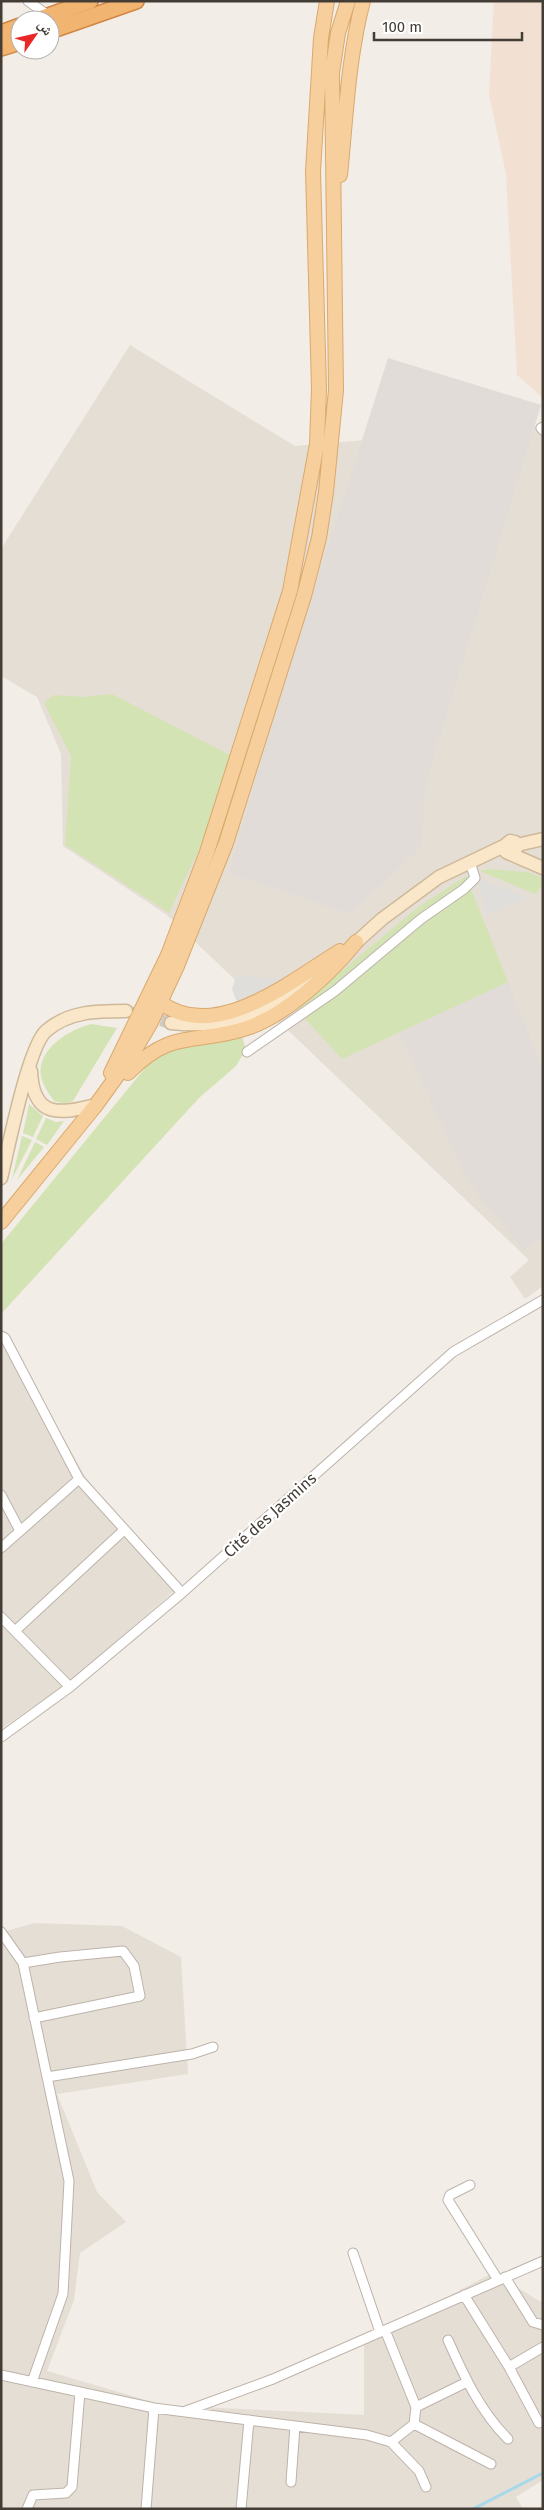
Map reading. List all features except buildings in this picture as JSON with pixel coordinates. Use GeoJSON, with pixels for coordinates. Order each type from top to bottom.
{"type":"FeatureCollection","features":[{"type":"Feature","properties":{"kind":"highway"},"geometry":{"type":"LineString","coordinates":[[60,12],[90,1]]}},
{"type":"Feature","properties":{"kind":"highway"},"geometry":{"type":"LineString","coordinates":[[60,28],[136,1]]}},
{"type":"Feature","properties":{"kind":"main road"},"geometry":{"type":"LineString","coordinates":[[96,1105],[172,946],[207,852],[290,591],[317,444],[319,388],[313,170],[321,38],[327,1]]}},
{"type":"Feature","properties":{"kind":"main road"},"geometry":{"type":"LineString","coordinates":[[1,1222],[96,1105],[141,1041],[160,1002],[226,843],[290,641],[318,538],[332,446],[336,390],[332,73],[338,33],[348,1]]}},
{"type":"Feature","properties":{"kind":"main road"},"geometry":{"type":"LineString","coordinates":[[333,245],[348,82],[356,28],[363,1]]}},
{"type":"Feature","properties":{"kind":"main road"},"geometry":{"type":"LineString","coordinates":[[171,1023],[208,1025],[225,1023],[262,1010],[292,992],[382,919],[439,877],[470,862],[543,839]]}},
{"type":"Feature","properties":{"kind":"main road"},"geometry":{"type":"LineString","coordinates":[[511,849],[543,859]]}},
{"type":"Feature","properties":{"kind":"main road"},"geometry":{"type":"LineString","coordinates":[[511,849],[543,868]]}},
{"type":"Feature","properties":{"kind":"main road"},"geometry":{"type":"LineString","coordinates":[[30,1062],[34,1092],[46,1107],[67,1113],[96,1105],[140,1060],[157,1048],[176,1040],[248,1028],[277,1013],[341,960],[356,942]]}},
{"type":"Feature","properties":{"kind":"main road"},"geometry":{"type":"LineString","coordinates":[[160,1002],[179,1013],[196,1015],[222,1013],[244,1007],[267,997],[356,942]]}},
{"type":"Feature","properties":{"kind":"main road"},"geometry":{"type":"LineString","coordinates":[[1,1178],[30,1062],[45,1032],[69,1017],[91,1011],[126,1011]]}},
{"type":"Feature","properties":{"kind":"street"},"geometry":{"type":"LineString","coordinates":[[543,426],[541,428],[543,430]]}},
{"type":"Feature","properties":{"kind":"street"},"geometry":{"type":"LineString","coordinates":[[247,1052],[335,991],[420,919],[464,889],[475,878],[470,862]]}},
{"type":"Feature","properties":{"kind":"street","name":"Cité des Jasmins"},"geometry":{"type":"LineString","coordinates":[[2,1734],[70,1687],[182,1593],[454,1352],[543,1300]]}},
{"type":"Feature","properties":{"kind":"street"},"geometry":{"type":"LineString","coordinates":[[1,1336],[5,1338],[78,1479],[182,1593]]}},
{"type":"Feature","properties":{"kind":"street"},"geometry":{"type":"LineString","coordinates":[[1,1548],[78,1479]]}},
{"type":"Feature","properties":{"kind":"street"},"geometry":{"type":"LineString","coordinates":[[1,1495],[20,1531]]}},
{"type":"Feature","properties":{"kind":"street"},"geometry":{"type":"LineString","coordinates":[[15,1631],[124,1530]]}},
{"type":"Feature","properties":{"kind":"street"},"geometry":{"type":"LineString","coordinates":[[1,1617],[70,1687]]}},
{"type":"Feature","properties":{"kind":"street"},"geometry":{"type":"LineString","coordinates":[[1,1932],[23,1963],[68,2181],[63,2294],[32,2382]]}},
{"type":"Feature","properties":{"kind":"street"},"geometry":{"type":"LineString","coordinates":[[23,1963],[123,1951],[134,1966],[140,1996],[34,2018]]}},
{"type":"Feature","properties":{"kind":"street"},"geometry":{"type":"LineString","coordinates":[[47,2077],[192,2054],[213,2047]]}},
{"type":"Feature","properties":{"kind":"street"},"geometry":{"type":"LineString","coordinates":[[470,2185],[450,2195],[448,2200],[533,2322],[543,2325]]}},
{"type":"Feature","properties":{"kind":"street"},"geometry":{"type":"LineString","coordinates":[[352,2253],[382,2331],[416,2407],[414,2424],[391,2442]]}},
{"type":"Feature","properties":{"kind":"street"},"geometry":{"type":"LineString","coordinates":[[184,2412],[273,2379],[543,2261]]}},
{"type":"Feature","properties":{"kind":"street"},"geometry":{"type":"LineString","coordinates":[[464,2295],[509,2368],[538,2423]]}},
{"type":"Feature","properties":{"kind":"street"},"geometry":{"type":"LineString","coordinates":[[448,2340],[467,2382],[489,2421],[508,2439]]}},
{"type":"Feature","properties":{"kind":"street"},"geometry":{"type":"LineString","coordinates":[[509,2368],[543,2347]]}},
{"type":"Feature","properties":{"kind":"street"},"geometry":{"type":"LineString","coordinates":[[1,2374],[154,2408],[367,2436],[391,2442],[419,2471],[426,2487]]}},
{"type":"Feature","properties":{"kind":"street"},"geometry":{"type":"LineString","coordinates":[[416,2407],[467,2382]]}},
{"type":"Feature","properties":{"kind":"street"},"geometry":{"type":"LineString","coordinates":[[27,2509],[34,2494],[66,2493],[72,2487],[80,2392]]}},
{"type":"Feature","properties":{"kind":"street"},"geometry":{"type":"LineString","coordinates":[[146,2509],[154,2408]]}},
{"type":"Feature","properties":{"kind":"street"},"geometry":{"type":"LineString","coordinates":[[241,2509],[249,2420]]}},
{"type":"Feature","properties":{"kind":"street"},"geometry":{"type":"LineString","coordinates":[[414,2424],[491,2464]]}},
{"type":"Feature","properties":{"kind":"street"},"geometry":{"type":"LineString","coordinates":[[291,2482],[295,2426]]}},
{"type":"Feature","properties":{"kind":"shaded area"},"geometry":{"type":"Polygon","coordinates":[[[494,1],[543,1],[543,398],[517,375],[506,174],[489,94],[494,1]]]}},
{"type":"Feature","properties":{"kind":"shaded area"},"geometry":{"type":"Polygon","coordinates":[[[130,345],[295,446],[541,425],[543,423],[543,1286],[525,1299],[510,1277],[529,1260],[167,915],[63,846],[61,754],[37,697],[1,676],[1,549],[130,345]]]}},
{"type":"Feature","properties":{"kind":"shaded area"},"geometry":{"type":"Polygon","coordinates":[[[388,358],[541,405],[425,786],[422,846],[351,914],[229,873],[270,730],[388,358]]]}},
{"type":"Feature","properties":{"kind":"shaded area"},"geometry":{"type":"Polygon","coordinates":[[[479,879],[529,898],[486,915],[479,879]]]}},
{"type":"Feature","properties":{"kind":"shaded area"},"geometry":{"type":"Polygon","coordinates":[[[236,976],[286,979],[238,1005],[232,989],[236,976]]]}},
{"type":"Feature","properties":{"kind":"shaded area"},"geometry":{"type":"Polygon","coordinates":[[[508,982],[543,1071],[543,1238],[523,1250],[467,1180],[399,1033],[508,982]]]}},
{"type":"Feature","properties":{"kind":"shaded area"},"geometry":{"type":"Polygon","coordinates":[[[1,1327],[86,1478],[174,1591],[73,1679],[1,1729],[1,1327]]]}},
{"type":"Feature","properties":{"kind":"shaded area"},"geometry":{"type":"Polygon","coordinates":[[[1,1923],[6,1931],[35,1923],[122,1926],[181,1957],[188,2074],[57,2094],[97,2192],[126,2222],[80,2253],[74,2300],[47,2371],[163,2405],[364,2415],[364,2340],[493,2273],[543,2303],[543,2480],[516,2497],[523,2509],[1,2509],[1,1923]]]}},
{"type":"Feature","properties":{"kind":"green space"},"geometry":{"type":"Polygon","coordinates":[[[112,694],[232,756],[202,843],[169,913],[65,845],[71,756],[44,703],[54,695],[83,697],[112,694]]]}},
{"type":"Feature","properties":{"kind":"green space"},"geometry":{"type":"Polygon","coordinates":[[[488,869],[527,872],[543,878],[543,885],[535,894],[480,871],[488,869]]]}},
{"type":"Feature","properties":{"kind":"green space"},"geometry":{"type":"Polygon","coordinates":[[[466,876],[508,982],[342,1059],[296,1009],[417,908],[466,876]]]}},
{"type":"Feature","properties":{"kind":"green space"},"geometry":{"type":"Polygon","coordinates":[[[91,1024],[117,1028],[73,1101],[66,1104],[54,1101],[41,1077],[41,1067],[44,1058],[56,1042],[64,1036],[91,1024]]]}},
{"type":"Feature","properties":{"kind":"green space"},"geometry":{"type":"Polygon","coordinates":[[[242,1037],[246,1049],[236,1066],[199,1098],[1,1314],[1,1244],[154,1057],[176,1047],[242,1037]]]}},
{"type":"Feature","properties":{"kind":"green space"},"geometry":{"type":"Polygon","coordinates":[[[29,1104],[43,1116],[33,1137],[23,1133],[29,1104]]]}},
{"type":"Feature","properties":{"kind":"green space"},"geometry":{"type":"Polygon","coordinates":[[[46,1118],[56,1122],[64,1121],[47,1145],[36,1139],[46,1118]]]}},
{"type":"Feature","properties":{"kind":"green space"},"geometry":{"type":"Polygon","coordinates":[[[22,1136],[32,1140],[12,1179],[22,1136]]]}},
{"type":"Feature","properties":{"kind":"green space"},"geometry":{"type":"Polygon","coordinates":[[[35,1142],[44,1147],[17,1180],[35,1142]]]}},
{"type":"Feature","properties":{"kind":"waterway"},"geometry":{"type":"LineString","coordinates":[[473,2509],[543,2473]]}},
{"type":"Feature","properties":{"kind":"tunnel"},"geometry":{"type":"LineString","coordinates":[[126,1011],[171,1023]]}}]}
